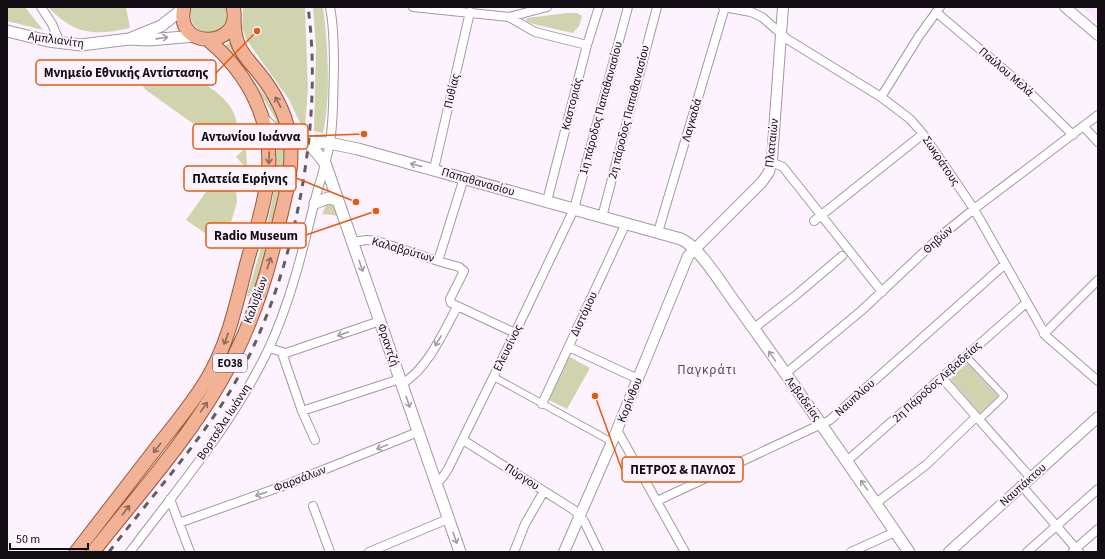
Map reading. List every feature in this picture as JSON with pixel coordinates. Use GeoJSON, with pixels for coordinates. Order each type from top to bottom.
{"type":"FeatureCollection","features":[{"type":"Feature","properties":{"kind":"main road","name":"Αμπλιανίτη"},"geometry":{"type":"LineString","coordinates":[[129,39],[161,26],[184,8]]}},
{"type":"Feature","properties":{"kind":"main road"},"geometry":{"type":"LineString","coordinates":[[184,8],[183,17],[186,26],[195,36]]}},
{"type":"Feature","properties":{"kind":"main road","name":"ΕΟ38"},"geometry":{"type":"LineString","coordinates":[[195,36],[208,40],[217,39],[225,34],[231,27],[233,12]]}},
{"type":"Feature","properties":{"kind":"main road","name":"Καλυβίων"},"geometry":{"type":"LineString","coordinates":[[93,552],[212,397],[230,364],[254,307],[271,258],[287,187],[291,156],[290,138],[277,98],[265,80],[241,52],[237,45],[233,12]]}},
{"type":"Feature","properties":{"kind":"main road","name":"Αμπλιανίτη"},"geometry":{"type":"LineString","coordinates":[[7,31],[60,43],[88,45],[129,39],[148,40],[195,36]]}},
{"type":"Feature","properties":{"kind":"main road","name":"Καλυβίων"},"geometry":{"type":"LineString","coordinates":[[76,552],[187,408],[206,381],[220,354],[229,332],[267,184],[269,150],[263,119],[253,94],[229,60],[208,40]]}},
{"type":"Feature","properties":{"kind":"main road","name":"Παπαθανασίου"},"geometry":{"type":"LineString","coordinates":[[263,119],[277,132],[290,138],[308,142],[329,143],[434,169],[658,232],[681,239],[694,248]]}},
{"type":"Feature","properties":{"kind":"main road","name":"Φραντζή"},"geometry":{"type":"LineString","coordinates":[[308,142],[325,163],[460,552]]}},
{"type":"Feature","properties":{"kind":"main road"},"geometry":{"type":"LineString","coordinates":[[315,203],[328,198],[338,200]]}},
{"type":"Feature","properties":{"kind":"main road","name":"Λεβαδείας"},"geometry":{"type":"LineString","coordinates":[[694,248],[822,425],[909,552]]}},
{"type":"Feature","properties":{"kind":"street"},"geometry":{"type":"LineString","coordinates":[[41,7],[52,24],[60,43]]}},
{"type":"Feature","properties":{"kind":"street","name":"Βορτσέλα Ιωάννη"},"geometry":{"type":"LineString","coordinates":[[130,552],[234,409],[269,348],[292,288],[315,203],[329,143],[333,109],[334,60],[333,24],[330,7]]}},
{"type":"Feature","properties":{"kind":"street"},"geometry":{"type":"LineString","coordinates":[[413,7],[470,12],[487,11],[509,18],[535,32],[587,45]]}},
{"type":"Feature","properties":{"kind":"street"},"geometry":{"type":"LineString","coordinates":[[509,18],[547,7]]}},
{"type":"Feature","properties":{"kind":"street","name":"Καστοριάς"},"geometry":{"type":"LineString","coordinates":[[547,201],[587,45],[599,7]]}},
{"type":"Feature","properties":{"kind":"street","name":"1η πάροδος Παπαθανασίου"},"geometry":{"type":"LineString","coordinates":[[574,209],[628,7]]}},
{"type":"Feature","properties":{"kind":"street","name":"2η πάροδος Παπαθανασίου"},"geometry":{"type":"LineString","coordinates":[[602,217],[656,7]]}},
{"type":"Feature","properties":{"kind":"street","name":"Σωκράτους"},"geometry":{"type":"LineString","coordinates":[[724,7],[759,16],[781,34],[881,97],[906,115],[923,134],[974,209],[1044,334],[1055,346],[1098,381]]}},
{"type":"Feature","properties":{"kind":"street","name":"Λαγκαδά"},"geometry":{"type":"LineString","coordinates":[[658,232],[724,7]]}},
{"type":"Feature","properties":{"kind":"street","name":"Πλαταιών"},"geometry":{"type":"LineString","coordinates":[[694,248],[762,182],[769,172],[783,7]]}},
{"type":"Feature","properties":{"kind":"street"},"geometry":{"type":"LineString","coordinates":[[1065,7],[1098,35]]}},
{"type":"Feature","properties":{"kind":"street"},"geometry":{"type":"LineString","coordinates":[[881,97],[938,10]]}},
{"type":"Feature","properties":{"kind":"street","name":"Παύλου Μελά"},"geometry":{"type":"LineString","coordinates":[[938,10],[1022,84],[1073,135]]}},
{"type":"Feature","properties":{"kind":"street","name":"Πυθίας"},"geometry":{"type":"LineString","coordinates":[[434,169],[470,12]]}},
{"type":"Feature","properties":{"kind":"street","name":"Θηβών"},"geometry":{"type":"LineString","coordinates":[[785,374],[882,292],[942,235],[1098,115]]}},
{"type":"Feature","properties":{"kind":"street"},"geometry":{"type":"LineString","coordinates":[[1084,127],[1098,142]]}},
{"type":"Feature","properties":{"kind":"street"},"geometry":{"type":"LineString","coordinates":[[814,221],[923,134]]}},
{"type":"Feature","properties":{"kind":"street"},"geometry":{"type":"LineString","coordinates":[[771,162],[783,167],[882,292]]}},
{"type":"Feature","properties":{"kind":"street","name":"Καλαβρύτων"},"geometry":{"type":"LineString","coordinates":[[352,242],[367,240],[377,241],[438,261],[464,178]]}},
{"type":"Feature","properties":{"kind":"street","name":"Ελευσίνος"},"geometry":{"type":"LineString","coordinates":[[436,483],[446,472],[463,440],[574,209]]}},
{"type":"Feature","properties":{"kind":"street","name":"Διστόμου"},"geometry":{"type":"LineString","coordinates":[[542,404],[626,223]]}},
{"type":"Feature","properties":{"kind":"street","name":"Κορίνθου"},"geometry":{"type":"LineString","coordinates":[[564,552],[612,442],[686,260],[694,248]]}},
{"type":"Feature","properties":{"kind":"street"},"geometry":{"type":"LineString","coordinates":[[753,329],[842,256]]}},
{"type":"Feature","properties":{"kind":"street"},"geometry":{"type":"LineString","coordinates":[[438,261],[459,267],[464,271],[449,300],[451,304],[515,334]]}},
{"type":"Feature","properties":{"kind":"street","name":"Ναυπλίου"},"geometry":{"type":"LineString","coordinates":[[657,501],[822,425],[835,416],[1005,264]]}},
{"type":"Feature","properties":{"kind":"street"},"geometry":{"type":"LineString","coordinates":[[1044,334],[1098,280]]}},
{"type":"Feature","properties":{"kind":"street","name":"2η Πάροδος Λεβαδείας"},"geometry":{"type":"LineString","coordinates":[[847,461],[1026,303]]}},
{"type":"Feature","properties":{"kind":"street"},"geometry":{"type":"LineString","coordinates":[[302,411],[413,376],[423,364],[457,307]]}},
{"type":"Feature","properties":{"kind":"street"},"geometry":{"type":"LineString","coordinates":[[269,348],[282,353],[380,321]]}},
{"type":"Feature","properties":{"kind":"street"},"geometry":{"type":"LineString","coordinates":[[569,347],[638,379]]}},
{"type":"Feature","properties":{"kind":"street"},"geometry":{"type":"LineString","coordinates":[[282,353],[302,411],[315,440]]}},
{"type":"Feature","properties":{"kind":"street"},"geometry":{"type":"LineString","coordinates":[[876,503],[921,469],[1004,396],[966,356]]}},
{"type":"Feature","properties":{"kind":"street"},"geometry":{"type":"LineString","coordinates":[[494,377],[612,442]]}},
{"type":"Feature","properties":{"kind":"street"},"geometry":{"type":"LineString","coordinates":[[942,378],[1031,478]]}},
{"type":"Feature","properties":{"kind":"street","name":"Ναυπάκτου"},"geometry":{"type":"LineString","coordinates":[[949,552],[1098,417]]}},
{"type":"Feature","properties":{"kind":"street"},"geometry":{"type":"LineString","coordinates":[[617,430],[685,552]]}},
{"type":"Feature","properties":{"kind":"street","name":"Φαρσάλων"},"geometry":{"type":"LineString","coordinates":[[180,523],[283,486],[418,432]]}},
{"type":"Feature","properties":{"kind":"street","name":"Πύργου"},"geometry":{"type":"LineString","coordinates":[[463,440],[544,491],[580,516]]}},
{"type":"Feature","properties":{"kind":"street"},"geometry":{"type":"LineString","coordinates":[[1022,486],[1076,551],[1098,529]]}},
{"type":"Feature","properties":{"kind":"street"},"geometry":{"type":"LineString","coordinates":[[1027,552],[1098,489]]}},
{"type":"Feature","properties":{"kind":"street"},"geometry":{"type":"LineString","coordinates":[[514,552],[525,524],[544,491]]}},
{"type":"Feature","properties":{"kind":"street"},"geometry":{"type":"LineString","coordinates":[[170,499],[190,552]]}},
{"type":"Feature","properties":{"kind":"street"},"geometry":{"type":"LineString","coordinates":[[313,506],[330,552]]}},
{"type":"Feature","properties":{"kind":"street"},"geometry":{"type":"LineString","coordinates":[[580,516],[599,552]]}},
{"type":"Feature","properties":{"kind":"street"},"geometry":{"type":"LineString","coordinates":[[369,552],[448,519]]}},
{"type":"Feature","properties":{"kind":"street"},"geometry":{"type":"LineString","coordinates":[[852,552],[895,532]]}},
{"type":"Feature","properties":{"kind":"shaded area"},"geometry":{"type":"Polygon","coordinates":[[[1081,7],[1098,7],[1098,22],[1081,7]]]}},
{"type":"Feature","properties":{"kind":"green space"},"geometry":{"type":"Polygon","coordinates":[[[7,7],[25,7],[43,30],[7,21],[7,7]]]}},
{"type":"Feature","properties":{"kind":"green space"},"geometry":{"type":"Polygon","coordinates":[[[48,7],[126,7],[130,28],[106,32],[86,31],[67,23],[48,7]]]}},
{"type":"Feature","properties":{"kind":"green space"},"geometry":{"type":"Polygon","coordinates":[[[192,7],[225,7],[227,15],[224,25],[215,32],[209,33],[199,30],[192,23],[192,7]]]}},
{"type":"Feature","properties":{"kind":"green space"},"geometry":{"type":"Polygon","coordinates":[[[243,7],[305,7],[308,88],[305,127],[302,127],[288,98],[246,39],[242,27],[243,7]]]}},
{"type":"Feature","properties":{"kind":"green space"},"geometry":{"type":"Polygon","coordinates":[[[313,7],[323,7],[326,37],[328,87],[326,119],[323,133],[314,131],[316,48],[313,7]]]}},
{"type":"Feature","properties":{"kind":"green space"},"geometry":{"type":"Polygon","coordinates":[[[577,13],[582,16],[579,26],[573,33],[526,21],[527,18],[577,13]]]}},
{"type":"Feature","properties":{"kind":"green space"},"geometry":{"type":"Polygon","coordinates":[[[231,42],[244,70],[269,100],[283,128],[280,130],[275,118],[261,96],[222,47],[231,42]]]}},
{"type":"Feature","properties":{"kind":"green space"},"geometry":{"type":"Polygon","coordinates":[[[163,70],[174,72],[198,81],[220,95],[235,115],[237,129],[236,134],[231,140],[226,143],[216,140],[146,90],[142,85],[143,77],[151,72],[163,70]]]}},
{"type":"Feature","properties":{"kind":"green space"},"geometry":{"type":"Polygon","coordinates":[[[273,138],[281,144],[285,152],[283,176],[274,222],[255,290],[248,297],[247,295],[264,238],[273,194],[276,174],[276,155],[273,138]]]}},
{"type":"Feature","properties":{"kind":"green space"},"geometry":{"type":"Polygon","coordinates":[[[246,147],[247,169],[236,157],[246,147]]]}},
{"type":"Feature","properties":{"kind":"green space"},"geometry":{"type":"Polygon","coordinates":[[[223,168],[235,181],[237,202],[227,236],[220,241],[215,240],[186,220],[223,168]]]}},
{"type":"Feature","properties":{"kind":"green space"},"geometry":{"type":"Polygon","coordinates":[[[333,202],[340,216],[322,214],[326,205],[333,202]]]}},
{"type":"Feature","properties":{"kind":"green space"},"geometry":{"type":"Polygon","coordinates":[[[568,356],[590,368],[567,409],[547,399],[568,356]]]}},
{"type":"Feature","properties":{"kind":"green space"},"geometry":{"type":"Polygon","coordinates":[[[967,363],[998,396],[980,413],[950,379],[967,363]]]}},
{"type":"Feature","properties":{"kind":"railway"},"geometry":{"type":"LineString","coordinates":[[109,552],[183,459],[211,421],[248,359],[268,313],[285,263],[298,211],[307,158],[311,106],[312,55],[308,7]]}},
{"type":"Feature","properties":{"kind":"place","name":"Μνημείο Εθνικής Αντίστασης"},"geometry":{"type":"Point","coordinates":[257,31]}},
{"type":"Feature","properties":{"kind":"place","name":"Αντωνίου Ιωάννα"},"geometry":{"type":"Point","coordinates":[364,134]}},
{"type":"Feature","properties":{"kind":"place","name":"Πλατεία Ειρήνης"},"geometry":{"type":"Point","coordinates":[356,202]}},
{"type":"Feature","properties":{"kind":"place","name":"Radio Museum"},"geometry":{"type":"Point","coordinates":[376,211]}},
{"type":"Feature","properties":{"kind":"place","name":"ΠΕΤΡΟΣ & ΠΑΥΛΟΣ"},"geometry":{"type":"Point","coordinates":[595,396]}},
{"type":"Feature","properties":{"kind":"district","name":"Παγκράτι"},"geometry":{"type":"Point","coordinates":[707,370]}}]}
